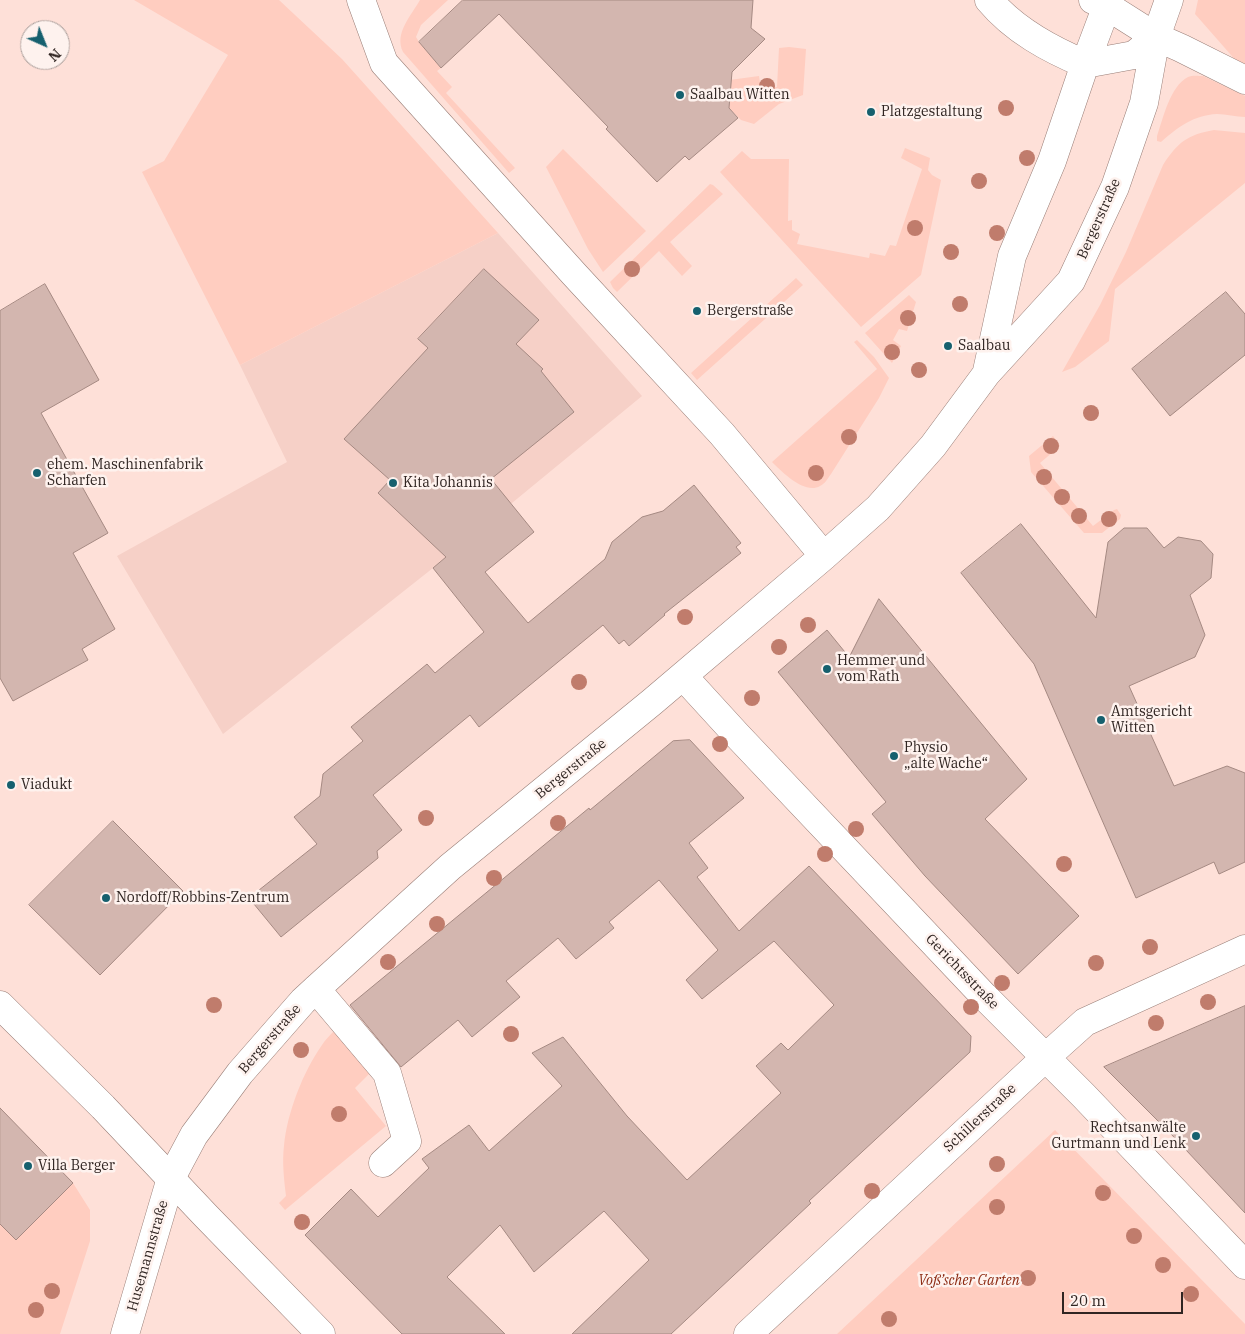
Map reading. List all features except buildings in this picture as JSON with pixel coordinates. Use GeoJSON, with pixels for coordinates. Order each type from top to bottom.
{"type":"FeatureCollection","features":[{"type":"Feature","properties":{"kind":"street"},"geometry":{"type":"LineString","coordinates":[[361,0],[384,63],[574,274],[722,434],[824,556]]}},
{"type":"Feature","properties":{"kind":"street"},"geometry":{"type":"LineString","coordinates":[[989,0],[1016,27],[1043,44],[1085,64],[1134,55],[1156,37],[1245,80]]}},
{"type":"Feature","properties":{"kind":"street","name":"Bergerstraße"},"geometry":{"type":"LineString","coordinates":[[171,1178],[194,1135],[240,1073],[303,1001],[450,867],[683,676],[824,556],[878,508],[932,446],[987,372],[1071,281],[1115,187],[1144,103],[1156,37],[1169,0]]}},
{"type":"Feature","properties":{"kind":"street","name":"Bergerstraße"},"geometry":{"type":"LineString","coordinates":[[987,372],[1012,256],[1052,161],[1085,64],[1103,2],[1156,37]]}},
{"type":"Feature","properties":{"kind":"street","name":"Gerichtsstraße"},"geometry":{"type":"LineString","coordinates":[[683,676],[742,742],[1245,1265]]}},
{"type":"Feature","properties":{"kind":"street","name":"Schillerstraße"},"geometry":{"type":"LineString","coordinates":[[748,1334],[1085,1022],[1245,949]]}},
{"type":"Feature","properties":{"kind":"street"},"geometry":{"type":"LineString","coordinates":[[316,989],[388,1073],[407,1141],[383,1163]]}},
{"type":"Feature","properties":{"kind":"street"},"geometry":{"type":"LineString","coordinates":[[0,1005],[103,1107],[321,1334]]}},
{"type":"Feature","properties":{"kind":"street","name":"Husemannstraße"},"geometry":{"type":"LineString","coordinates":[[125,1334],[171,1178]]}},
{"type":"Feature","properties":{"kind":"shaded area","name":"Kita Johannis"},"geometry":{"type":"Polygon","coordinates":[[[498,233],[642,396],[433,568],[223,734],[117,556],[287,462],[240,365],[498,233]]]}},
{"type":"Feature","properties":{"kind":"green space"},"geometry":{"type":"Polygon","coordinates":[[[134,0],[279,0],[342,59],[498,233],[240,365],[142,172],[164,161],[228,55],[134,0]]]}},
{"type":"Feature","properties":{"kind":"green space"},"geometry":{"type":"Polygon","coordinates":[[[420,0],[448,0],[421,25],[416,37],[441,68],[437,71],[452,87],[446,93],[515,168],[509,173],[403,52],[401,45],[402,31],[420,0]]]}},
{"type":"Feature","properties":{"kind":"green space"},"geometry":{"type":"Polygon","coordinates":[[[1198,0],[1245,0],[1245,66],[1238,63],[1195,14],[1198,0]]]}},
{"type":"Feature","properties":{"kind":"green space"},"geometry":{"type":"Polygon","coordinates":[[[779,48],[806,49],[803,95],[779,104],[754,124],[741,120],[729,108],[730,90],[722,81],[759,76],[761,89],[777,87],[779,48]]]}},
{"type":"Feature","properties":{"kind":"green space"},"geometry":{"type":"Polygon","coordinates":[[[1203,76],[1245,96],[1245,117],[1217,114],[1201,117],[1180,127],[1161,142],[1157,141],[1165,112],[1176,88],[1188,77],[1203,76]]]}},
{"type":"Feature","properties":{"kind":"green space"},"geometry":{"type":"Polygon","coordinates":[[[1214,130],[1245,133],[1245,183],[1115,289],[1109,341],[1075,367],[1062,372],[1100,305],[1126,252],[1163,165],[1184,141],[1197,134],[1214,130]]]}},
{"type":"Feature","properties":{"kind":"green space"},"geometry":{"type":"Polygon","coordinates":[[[905,148],[930,158],[928,170],[932,175],[941,180],[921,275],[861,327],[720,172],[742,151],[751,159],[789,159],[788,221],[792,220],[792,230],[800,234],[797,244],[869,258],[870,253],[885,256],[890,245],[896,246],[922,169],[901,158],[905,148]]]}},
{"type":"Feature","properties":{"kind":"green space"},"geometry":{"type":"Polygon","coordinates":[[[563,149],[646,231],[603,272],[588,249],[546,167],[563,149]]]}},
{"type":"Feature","properties":{"kind":"green space"},"geometry":{"type":"Polygon","coordinates":[[[710,184],[723,194],[670,242],[692,266],[682,276],[659,251],[617,292],[610,282],[710,184]]]}},
{"type":"Feature","properties":{"kind":"green space"},"geometry":{"type":"Polygon","coordinates":[[[796,278],[803,285],[697,380],[691,373],[796,278]]]}},
{"type":"Feature","properties":{"kind":"green space"},"geometry":{"type":"Polygon","coordinates":[[[909,295],[916,302],[907,331],[899,329],[893,340],[901,346],[892,363],[865,333],[909,295]]]}},
{"type":"Feature","properties":{"kind":"green space"},"geometry":{"type":"Polygon","coordinates":[[[857,340],[874,357],[889,378],[879,398],[826,481],[814,488],[801,485],[772,462],[877,369],[854,342],[857,340]]]}},
{"type":"Feature","properties":{"kind":"green space"},"geometry":{"type":"Polygon","coordinates":[[[1053,436],[1060,446],[1040,463],[1093,526],[1114,510],[1117,509],[1121,515],[1120,519],[1102,533],[1084,533],[1031,472],[1029,456],[1053,436]]]}},
{"type":"Feature","properties":{"kind":"green space"},"geometry":{"type":"Polygon","coordinates":[[[334,1031],[370,1073],[355,1088],[386,1126],[285,1210],[279,1203],[286,1196],[283,1158],[292,1107],[308,1068],[323,1043],[334,1031]]]}},
{"type":"Feature","properties":{"kind":"green space","name":"Voß’scher Garten"},"geometry":{"type":"Polygon","coordinates":[[[1055,1130],[1245,1324],[1245,1334],[837,1334],[1055,1130]]]}},
{"type":"Feature","properties":{"kind":"green space"},"geometry":{"type":"Polygon","coordinates":[[[73,1183],[90,1210],[90,1241],[60,1334],[0,1334],[0,1224],[16,1240],[73,1183]]]}},
{"type":"Feature","properties":{"kind":"place","name":"Saalbau Witten"},"geometry":{"type":"Point","coordinates":[680,95]}},
{"type":"Feature","properties":{"kind":"place","name":"Platzgestaltung"},"geometry":{"type":"Point","coordinates":[871,112]}},
{"type":"Feature","properties":{"kind":"place","name":"Bergerstraße"},"geometry":{"type":"Point","coordinates":[697,311]}},
{"type":"Feature","properties":{"kind":"place","name":"Saalbau"},"geometry":{"type":"Point","coordinates":[948,346]}},
{"type":"Feature","properties":{"kind":"place","name":"ehem. Maschinenfabrik Scharfen"},"geometry":{"type":"Point","coordinates":[37,473]}},
{"type":"Feature","properties":{"kind":"place","name":"Kita Johannis"},"geometry":{"type":"Point","coordinates":[393,483]}},
{"type":"Feature","properties":{"kind":"place","name":"Hemmer und vom Rath"},"geometry":{"type":"Point","coordinates":[827,669]}},
{"type":"Feature","properties":{"kind":"place","name":"Amtsgericht Witten"},"geometry":{"type":"Point","coordinates":[1101,720]}},
{"type":"Feature","properties":{"kind":"place","name":"Physio „alte Wache“"},"geometry":{"type":"Point","coordinates":[894,756]}},
{"type":"Feature","properties":{"kind":"place","name":"Viadukt"},"geometry":{"type":"Point","coordinates":[11,785]}},
{"type":"Feature","properties":{"kind":"place","name":"Nordoff/Robbins-Zentrum"},"geometry":{"type":"Point","coordinates":[106,898]}},
{"type":"Feature","properties":{"kind":"place","name":"Rechtsanwälte Gurtmann und Lenk"},"geometry":{"type":"Point","coordinates":[1196,1136]}},
{"type":"Feature","properties":{"kind":"place","name":"Villa Berger"},"geometry":{"type":"Point","coordinates":[28,1166]}}]}
